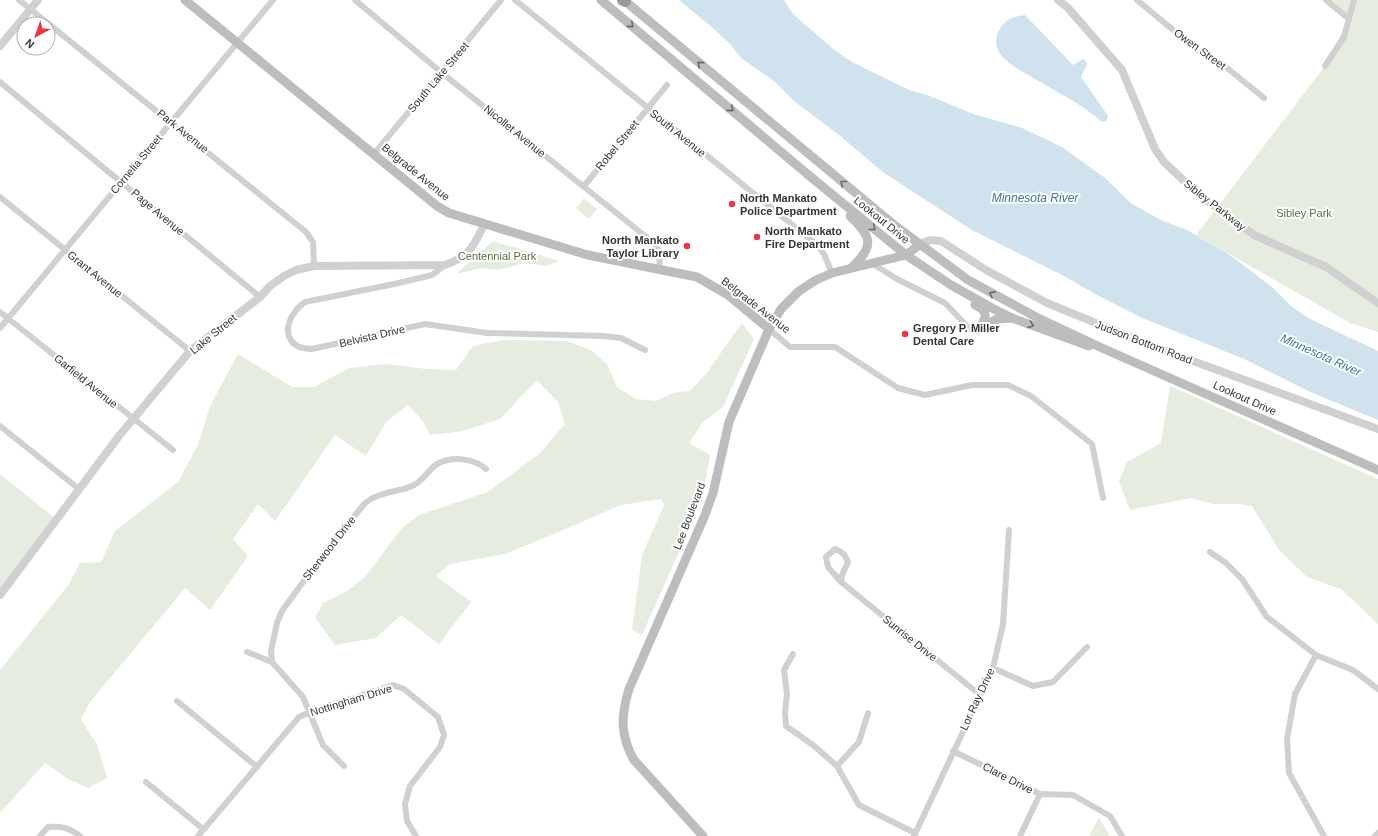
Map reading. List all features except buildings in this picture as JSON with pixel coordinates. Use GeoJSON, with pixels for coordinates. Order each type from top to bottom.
{"type":"FeatureCollection","features":[{"type":"Feature","properties":{"kind":"main road","name":"Belgrade Avenue"},"geometry":{"type":"LineString","coordinates":[[185,0],[437,206],[449,213],[588,256],[697,277],[714,286],[769,329]]}},
{"type":"Feature","properties":{"kind":"main road","name":"Lookout Drive"},"geometry":{"type":"LineString","coordinates":[[601,0],[812,178],[906,255],[930,272],[1012,318],[1086,345],[1102,348]]}},
{"type":"Feature","properties":{"kind":"main road","name":"Lookout Drive"},"geometry":{"type":"LineString","coordinates":[[623,0],[919,245],[968,280],[997,297],[1102,348],[1378,470]]}},
{"type":"Feature","properties":{"kind":"main road"},"geometry":{"type":"LineString","coordinates":[[812,178],[858,223],[865,234],[868,242],[867,250],[863,257],[850,268]]}},
{"type":"Feature","properties":{"kind":"main road","name":"Lee Boulevard"},"geometry":{"type":"LineString","coordinates":[[703,836],[634,760],[627,748],[623,733],[622,718],[629,689],[705,515],[713,493],[729,422],[769,329],[781,309],[799,291],[816,280],[832,273],[850,268],[873,264],[906,255],[919,245]]}},
{"type":"Feature","properties":{"kind":"main road"},"geometry":{"type":"LineString","coordinates":[[930,272],[949,290],[984,311],[984,322],[978,330]]}},
{"type":"Feature","properties":{"kind":"main road"},"geometry":{"type":"LineString","coordinates":[[978,330],[985,328],[997,319],[1012,318]]}},
{"type":"Feature","properties":{"kind":"street","name":"Park Avenue"},"geometry":{"type":"LineString","coordinates":[[19,0],[306,232],[313,242],[314,266]]}},
{"type":"Feature","properties":{"kind":"street"},"geometry":{"type":"LineString","coordinates":[[0,46],[38,0]]}},
{"type":"Feature","properties":{"kind":"street","name":"Cornelia Street"},"geometry":{"type":"LineString","coordinates":[[0,328],[273,0]]}},
{"type":"Feature","properties":{"kind":"street","name":"Nicollet Avenue"},"geometry":{"type":"LineString","coordinates":[[355,0],[442,73],[655,244],[660,252],[660,269]]}},
{"type":"Feature","properties":{"kind":"street","name":"South Lake Street"},"geometry":{"type":"LineString","coordinates":[[374,154],[502,0]]}},
{"type":"Feature","properties":{"kind":"street","name":"South Avenue"},"geometry":{"type":"LineString","coordinates":[[515,0],[647,109],[816,244],[824,254],[832,273]]}},
{"type":"Feature","properties":{"kind":"street","name":"Sibley Parkway"},"geometry":{"type":"LineString","coordinates":[[1058,0],[1068,8],[1122,70],[1155,149],[1164,162],[1198,194],[1254,235],[1326,268],[1378,303]]}},
{"type":"Feature","properties":{"kind":"street","name":"Owen Street"},"geometry":{"type":"LineString","coordinates":[[1137,0],[1196,49],[1221,64],[1264,98]]}},
{"type":"Feature","properties":{"kind":"street"},"geometry":{"type":"LineString","coordinates":[[1326,0],[1349,19]]}},
{"type":"Feature","properties":{"kind":"street"},"geometry":{"type":"LineString","coordinates":[[1325,66],[1344,37],[1354,0]]}},
{"type":"Feature","properties":{"kind":"street","name":"Page Avenue"},"geometry":{"type":"LineString","coordinates":[[0,82],[260,297]]}},
{"type":"Feature","properties":{"kind":"street","name":"Robel Street"},"geometry":{"type":"LineString","coordinates":[[584,186],[667,86]]}},
{"type":"Feature","properties":{"kind":"street","name":"Grant Avenue"},"geometry":{"type":"LineString","coordinates":[[0,197],[190,351]]}},
{"type":"Feature","properties":{"kind":"street","name":"Lake Street"},"geometry":{"type":"LineString","coordinates":[[0,595],[133,419],[190,351],[260,297],[270,286],[296,270],[314,266],[445,265],[462,259],[475,243],[484,225]]}},
{"type":"Feature","properties":{"kind":"street","name":"Judson Bottom Road"},"geometry":{"type":"LineString","coordinates":[[919,245],[930,240],[941,241],[986,270],[1047,303],[1152,346],[1378,429]]}},
{"type":"Feature","properties":{"kind":"street"},"geometry":{"type":"LineString","coordinates":[[873,264],[945,303],[967,326],[972,330],[978,330]]}},
{"type":"Feature","properties":{"kind":"street","name":"Belvista Drive"},"geometry":{"type":"LineString","coordinates":[[445,265],[432,275],[305,302],[297,307],[290,316],[288,329],[291,339],[299,346],[312,349],[425,324],[487,333],[603,336],[621,338],[645,350]]}},
{"type":"Feature","properties":{"kind":"street","name":"Garfield Avenue"},"geometry":{"type":"LineString","coordinates":[[0,312],[173,450]]}},
{"type":"Feature","properties":{"kind":"street","name":"Belgrade Avenue"},"geometry":{"type":"LineString","coordinates":[[769,329],[790,347],[835,347],[898,388],[925,396],[979,385],[1008,385],[1031,396],[1092,444],[1103,498]]}},
{"type":"Feature","properties":{"kind":"street"},"geometry":{"type":"LineString","coordinates":[[0,426],[79,489]]}},
{"type":"Feature","properties":{"kind":"street","name":"Sherwood Drive"},"geometry":{"type":"LineString","coordinates":[[272,662],[271,651],[277,623],[282,611],[321,557],[365,503],[378,495],[414,485],[437,464],[470,460],[481,464],[486,469]]}},
{"type":"Feature","properties":{"kind":"street","name":"Lor Ray Drive"},"geometry":{"type":"LineString","coordinates":[[915,835],[979,694],[993,668],[1003,624],[1009,530]]}},
{"type":"Feature","properties":{"kind":"street","name":"Sunrise Drive"},"geometry":{"type":"LineString","coordinates":[[841,582],[842,575],[848,562],[846,556],[841,551],[835,549],[826,557],[826,563],[841,582],[979,694]]}},
{"type":"Feature","properties":{"kind":"street"},"geometry":{"type":"LineString","coordinates":[[1210,552],[1226,563],[1242,579],[1267,617],[1316,655],[1353,670],[1378,689]]}},
{"type":"Feature","properties":{"kind":"street"},"geometry":{"type":"LineString","coordinates":[[993,668],[1033,686],[1053,682],[1087,647]]}},
{"type":"Feature","properties":{"kind":"street"},"geometry":{"type":"LineString","coordinates":[[247,652],[272,662],[304,697],[323,745],[344,766]]}},
{"type":"Feature","properties":{"kind":"street"},"geometry":{"type":"LineString","coordinates":[[793,654],[784,670],[787,694],[786,726],[813,745],[837,766],[859,805],[915,835]]}},
{"type":"Feature","properties":{"kind":"street"},"geometry":{"type":"LineString","coordinates":[[1316,655],[1295,694],[1287,739],[1289,773],[1324,836]]}},
{"type":"Feature","properties":{"kind":"street","name":"Nottingham Drive"},"geometry":{"type":"LineString","coordinates":[[198,836],[299,718],[310,712],[393,685],[404,689],[438,717],[444,735],[440,748],[410,786],[405,804],[407,821],[416,836]]}},
{"type":"Feature","properties":{"kind":"street"},"geometry":{"type":"LineString","coordinates":[[177,701],[257,767]]}},
{"type":"Feature","properties":{"kind":"street"},"geometry":{"type":"LineString","coordinates":[[837,766],[859,742],[868,713]]}},
{"type":"Feature","properties":{"kind":"street","name":"Clare Drive"},"geometry":{"type":"LineString","coordinates":[[953,750],[1040,794],[1073,795],[1110,816],[1122,836]]}},
{"type":"Feature","properties":{"kind":"street"},"geometry":{"type":"LineString","coordinates":[[146,782],[203,829]]}},
{"type":"Feature","properties":{"kind":"street"},"geometry":{"type":"LineString","coordinates":[[1020,836],[1040,794]]}},
{"type":"Feature","properties":{"kind":"street"},"geometry":{"type":"LineString","coordinates":[[40,836],[48,827],[60,826],[73,830],[80,836]]}},
{"type":"Feature","properties":{"kind":"street"},"geometry":{"type":"LineString","coordinates":[[1375,836],[1378,833]]}},
{"type":"Feature","properties":{"kind":"green space","name":"Sibley Park"},"geometry":{"type":"Polygon","coordinates":[[[1326,0],[1378,0],[1378,332],[1350,323],[1196,235],[1325,66],[1349,19],[1326,0]]]}},
{"type":"Feature","properties":{"kind":"green space"},"geometry":{"type":"Polygon","coordinates":[[[584,198],[597,209],[589,219],[576,208],[584,198]]]}},
{"type":"Feature","properties":{"kind":"green space","name":"Centennial Park"},"geometry":{"type":"Polygon","coordinates":[[[493,241],[559,261],[546,266],[525,263],[499,270],[482,268],[456,274],[493,241]]]}},
{"type":"Feature","properties":{"kind":"green space"},"geometry":{"type":"Polygon","coordinates":[[[742,323],[754,339],[723,407],[702,423],[689,443],[710,455],[702,500],[642,635],[632,630],[642,555],[664,505],[661,499],[621,505],[505,554],[450,564],[436,576],[471,602],[439,644],[401,615],[376,638],[335,645],[315,618],[323,603],[347,591],[365,577],[401,529],[419,515],[488,492],[539,454],[565,424],[558,402],[537,380],[500,419],[463,431],[430,435],[422,420],[408,405],[386,422],[366,456],[335,435],[275,521],[258,504],[233,539],[248,556],[210,610],[185,588],[90,702],[81,720],[97,744],[107,778],[88,788],[68,779],[45,763],[0,813],[0,670],[69,584],[80,563],[101,562],[115,531],[178,482],[198,445],[210,406],[238,354],[292,387],[314,387],[349,368],[386,364],[426,369],[456,370],[473,346],[503,340],[567,341],[591,350],[607,364],[617,387],[636,399],[656,401],[673,393],[690,391],[706,374],[742,323]]]}},
{"type":"Feature","properties":{"kind":"green space"},"geometry":{"type":"Polygon","coordinates":[[[1170,386],[1378,479],[1378,624],[1341,589],[1307,577],[1279,550],[1252,506],[1238,504],[1213,504],[1191,498],[1130,510],[1119,482],[1127,462],[1161,443],[1170,386]]]}},
{"type":"Feature","properties":{"kind":"green space"},"geometry":{"type":"Polygon","coordinates":[[[0,474],[56,519],[0,595],[0,474]]]}},
{"type":"Feature","properties":{"kind":"green space"},"geometry":{"type":"Polygon","coordinates":[[[1099,818],[1110,836],[1089,836],[1099,818]]]}},
{"type":"Feature","properties":{"kind":"water","name":"Minnesota River"},"geometry":{"type":"Polygon","coordinates":[[[679,0],[784,0],[793,14],[833,49],[852,62],[909,90],[930,96],[973,114],[1022,128],[1062,147],[1105,178],[1132,204],[1163,221],[1185,229],[1227,253],[1271,286],[1291,306],[1308,318],[1378,351],[1378,420],[1308,391],[1244,359],[1142,318],[1064,276],[972,230],[884,173],[839,135],[794,101],[774,81],[741,58],[730,44],[714,29],[679,0]]]}},
{"type":"Feature","properties":{"kind":"water"},"geometry":{"type":"Polygon","coordinates":[[[1025,15],[1073,65],[1083,59],[1086,61],[1087,65],[1081,77],[1108,116],[1106,121],[1102,122],[1076,103],[1039,82],[1005,60],[999,52],[996,43],[998,32],[1007,21],[1025,15]]]}},
{"type":"Feature","properties":{"kind":"place","name":"North Mankato Police Department"},"geometry":{"type":"Point","coordinates":[732,204]}},
{"type":"Feature","properties":{"kind":"place","name":"North Mankato Fire Department"},"geometry":{"type":"Point","coordinates":[757,237]}},
{"type":"Feature","properties":{"kind":"place","name":"North Mankato Taylor Library"},"geometry":{"type":"Point","coordinates":[687,246]}},
{"type":"Feature","properties":{"kind":"place","name":"Gregory P. Miller Dental Care"},"geometry":{"type":"Point","coordinates":[905,334]}}]}
